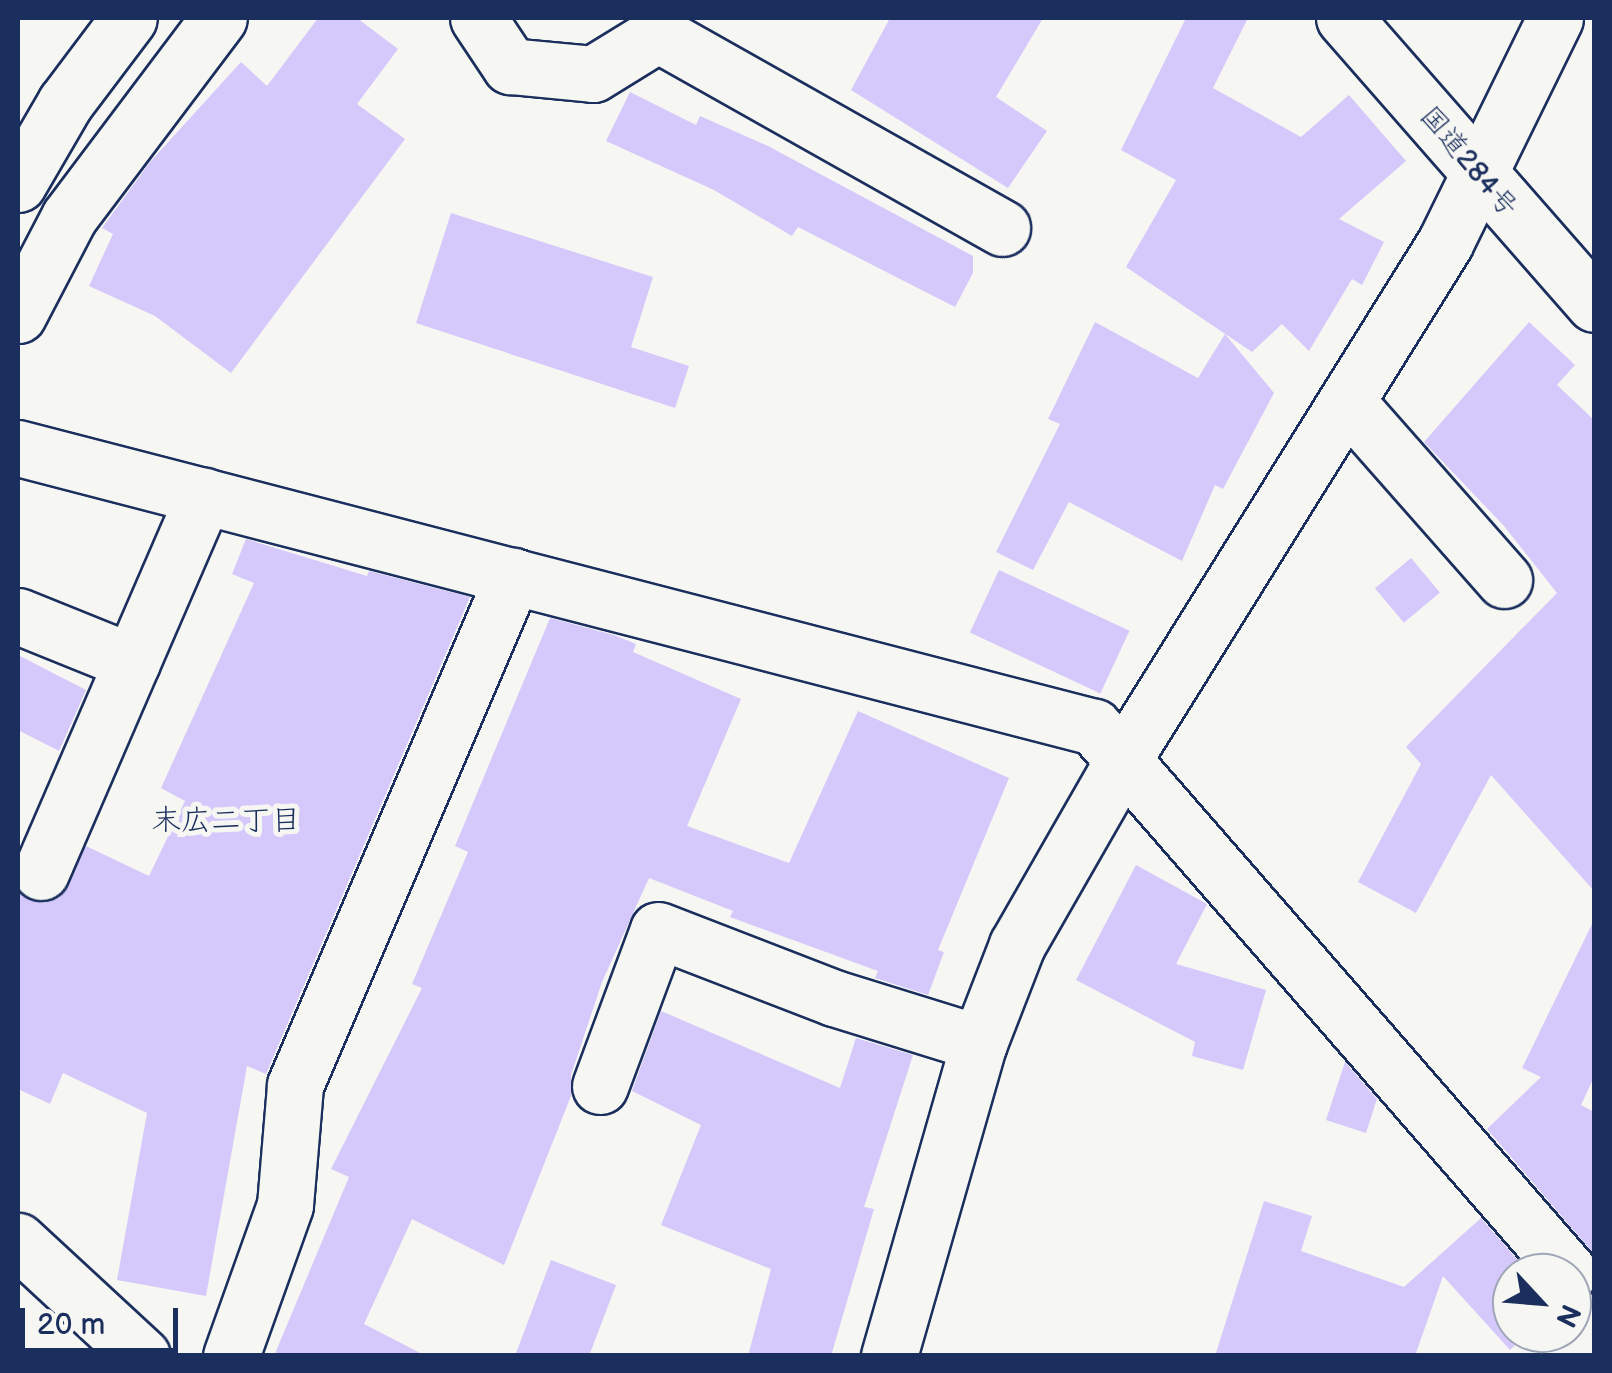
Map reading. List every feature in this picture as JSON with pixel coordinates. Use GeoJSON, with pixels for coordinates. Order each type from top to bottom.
{"type":"FeatureCollection","features":[{"type":"Feature","properties":{"kind":"main road"},"geometry":{"type":"LineString","coordinates":[[18,184],[65,103],[129,18]]}},
{"type":"Feature","properties":{"kind":"main road"},"geometry":{"type":"LineString","coordinates":[[18,315],[69,217],[219,18]]}},
{"type":"Feature","properties":{"kind":"main road"},"geometry":{"type":"LineString","coordinates":[[478,18],[510,66],[576,73],[593,74],[658,34],[1002,228]]}},
{"type":"Feature","properties":{"kind":"main road","name":"国道284号"},"geometry":{"type":"LineString","coordinates":[[1344,18],[1594,304]]}},
{"type":"Feature","properties":{"kind":"main road"},"geometry":{"type":"LineString","coordinates":[[889,1356],[979,1044],[1017,945],[1124,758],[1348,403],[1480,174],[1556,18]]}},
{"type":"Feature","properties":{"kind":"main road"},"geometry":{"type":"LineString","coordinates":[[1348,403],[1504,580]]}},
{"type":"Feature","properties":{"kind":"main road"},"geometry":{"type":"LineString","coordinates":[[18,448],[1094,728],[1553,1253]]}},
{"type":"Feature","properties":{"kind":"main road"},"geometry":{"type":"LineString","coordinates":[[41,872],[204,496]]}},
{"type":"Feature","properties":{"kind":"main road"},"geometry":{"type":"LineString","coordinates":[[231,1356],[285,1205],[295,1085],[513,576]]}},
{"type":"Feature","properties":{"kind":"main road"},"geometry":{"type":"LineString","coordinates":[[18,616],[132,662]]}},
{"type":"Feature","properties":{"kind":"main road"},"geometry":{"type":"LineString","coordinates":[[600,1086],[658,930],[834,998],[979,1044]]}},
{"type":"Feature","properties":{"kind":"main road"},"geometry":{"type":"LineString","coordinates":[[18,1241],[142,1356]]}},
{"type":"Feature","properties":{"kind":"building"},"geometry":{"type":"Polygon","coordinates":[[[318,18],[357,18],[398,49],[357,104],[405,139],[231,373],[155,316],[89,286],[113,234],[102,228],[150,162],[241,62],[267,86],[318,18]]]}},
{"type":"Feature","properties":{"kind":"building"},"geometry":{"type":"Polygon","coordinates":[[[890,18],[1043,18],[996,97],[1047,131],[1008,188],[851,90],[890,18]]]}},
{"type":"Feature","properties":{"kind":"building"},"geometry":{"type":"Polygon","coordinates":[[[1186,18],[1248,18],[1213,88],[1301,137],[1349,95],[1406,161],[1339,219],[1384,242],[1362,285],[1352,279],[1309,351],[1282,324],[1252,352],[1126,267],[1176,180],[1121,150],[1186,18]]]}},
{"type":"Feature","properties":{"kind":"building"},"geometry":{"type":"Polygon","coordinates":[[[630,92],[696,125],[700,116],[768,146],[973,256],[973,273],[955,307],[798,227],[792,236],[714,190],[606,141],[630,92]]]}},
{"type":"Feature","properties":{"kind":"building"},"geometry":{"type":"Polygon","coordinates":[[[451,213],[653,277],[631,347],[689,366],[675,408],[416,323],[451,213]]]}},
{"type":"Feature","properties":{"kind":"building"},"geometry":{"type":"Polygon","coordinates":[[[1095,322],[1198,378],[1225,334],[1274,393],[1223,489],[1215,485],[1182,561],[1069,502],[1033,570],[996,552],[1060,424],[1048,419],[1095,322]]]}},
{"type":"Feature","properties":{"kind":"building"},"geometry":{"type":"Polygon","coordinates":[[[1529,322],[1575,365],[1557,385],[1594,420],[1594,891],[1491,775],[1416,913],[1358,882],[1421,764],[1406,747],[1557,593],[1504,526],[1424,442],[1529,322]]]}},
{"type":"Feature","properties":{"kind":"building"},"geometry":{"type":"Polygon","coordinates":[[[246,539],[367,576],[369,571],[470,597],[266,1074],[247,1066],[206,1296],[117,1280],[147,1113],[63,1073],[50,1104],[18,1089],[18,892],[44,903],[59,898],[86,846],[149,876],[185,801],[161,788],[254,583],[232,574],[246,539]]]}},
{"type":"Feature","properties":{"kind":"building"},"geometry":{"type":"Polygon","coordinates":[[[1411,558],[1440,592],[1404,623],[1375,588],[1411,558]]]}},
{"type":"Feature","properties":{"kind":"building"},"geometry":{"type":"Polygon","coordinates":[[[999,570],[1130,631],[1100,693],[970,633],[999,570]]]}},
{"type":"Feature","properties":{"kind":"building"},"geometry":{"type":"Polygon","coordinates":[[[550,618],[636,644],[633,652],[741,699],[687,826],[789,863],[858,711],[1009,778],[938,950],[944,952],[928,995],[875,978],[878,971],[730,917],[733,911],[649,878],[602,982],[571,1075],[571,1096],[504,1265],[412,1219],[364,1324],[426,1356],[274,1356],[349,1177],[331,1169],[422,988],[412,984],[468,852],[455,846],[550,618]]]}},
{"type":"Feature","properties":{"kind":"building"},"geometry":{"type":"Polygon","coordinates":[[[18,655],[86,690],[59,751],[18,730],[18,655]]]}},
{"type":"Feature","properties":{"kind":"building"},"geometry":{"type":"Polygon","coordinates":[[[1136,865],[1207,904],[1176,964],[1266,990],[1243,1070],[1192,1056],[1195,1042],[1076,980],[1136,865]]]}},
{"type":"Feature","properties":{"kind":"building"},"geometry":{"type":"Polygon","coordinates":[[[1594,920],[1594,1077],[1581,1105],[1594,1112],[1594,1254],[1487,1129],[1541,1077],[1522,1068],[1594,920]]]}},
{"type":"Feature","properties":{"kind":"building"},"geometry":{"type":"Polygon","coordinates":[[[661,1011],[840,1088],[856,1038],[913,1055],[864,1207],[874,1209],[831,1356],[748,1356],[771,1269],[661,1225],[701,1125],[632,1091],[661,1011]]]}},
{"type":"Feature","properties":{"kind":"building"},"geometry":{"type":"Polygon","coordinates":[[[1345,1062],[1377,1099],[1366,1133],[1326,1120],[1345,1062]]]}},
{"type":"Feature","properties":{"kind":"building"},"geometry":{"type":"Polygon","coordinates":[[[1264,1201],[1312,1216],[1301,1251],[1404,1287],[1481,1218],[1512,1253],[1492,1253],[1492,1330],[1443,1276],[1415,1356],[1215,1356],[1264,1201]]]}},
{"type":"Feature","properties":{"kind":"building"},"geometry":{"type":"Polygon","coordinates":[[[551,1260],[616,1285],[589,1356],[515,1356],[551,1260]]]}},
{"type":"Feature","properties":{"kind":"district","name":"末広二丁目"},"geometry":{"type":"Point","coordinates":[226,821]}}]}
